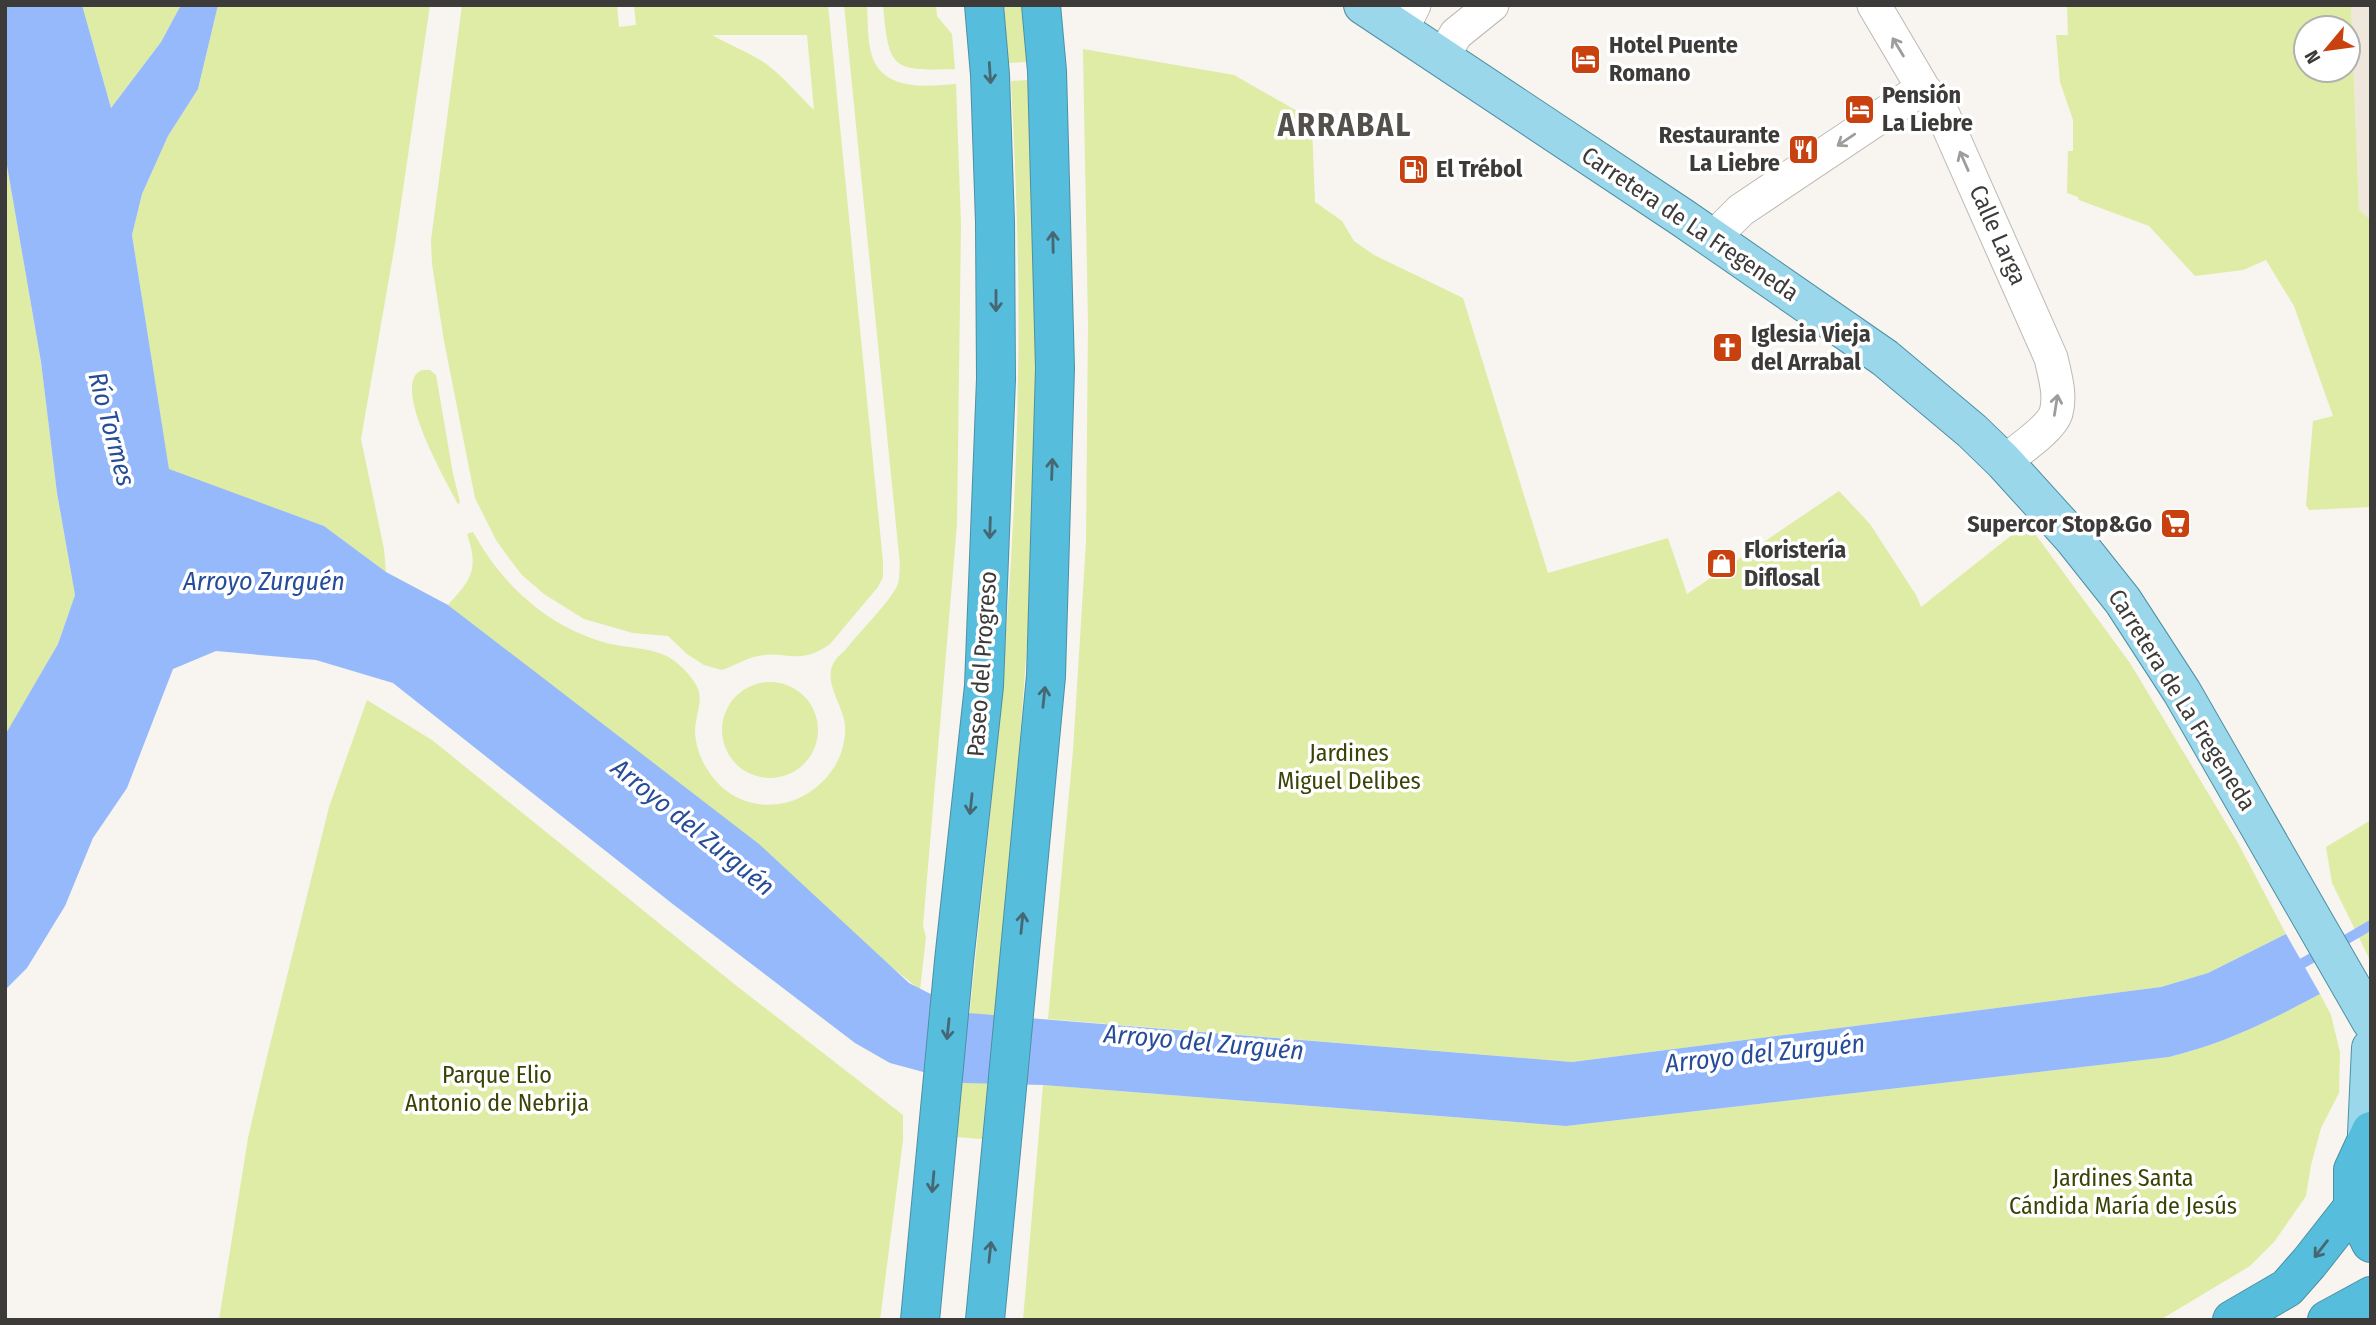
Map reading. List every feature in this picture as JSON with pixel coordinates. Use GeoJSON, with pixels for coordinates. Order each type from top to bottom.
{"type":"FeatureCollection","features":[{"type":"Feature","properties":{"kind":"highway","name":"Paseo del Progreso"},"geometry":{"type":"LineString","coordinates":[[920,1320],[954,961],[984,686],[996,379],[995,222],[990,75],[984,5]]}},
{"type":"Feature","properties":{"kind":"highway"},"geometry":{"type":"LineString","coordinates":[[985,1320],[1046,676],[1055,381],[1053,216],[1047,71],[1041,5]]}},
{"type":"Feature","properties":{"kind":"highway"},"geometry":{"type":"LineString","coordinates":[[2369,1133],[2353,1170],[2353,1207],[2371,1243]]}},
{"type":"Feature","properties":{"kind":"highway"},"geometry":{"type":"LineString","coordinates":[[2232,1320],[2287,1288],[2353,1207]]}},
{"type":"Feature","properties":{"kind":"highway"},"geometry":{"type":"LineString","coordinates":[[2327,1320],[2371,1296]]}},
{"type":"Feature","properties":{"kind":"main road","name":"Carretera de La Fregeneda"},"geometry":{"type":"LineString","coordinates":[[1363,5],[1451,32],[1713,238],[1885,358],[1972,431],[2004,462],[2074,538],[2123,601],[2182,692],[2362,1006]]}},
{"type":"Feature","properties":{"kind":"main road"},"geometry":{"type":"LineString","coordinates":[[2369,1133],[2371,1048]]}},
{"type":"Feature","properties":{"kind":"street"},"geometry":{"type":"LineString","coordinates":[[1451,32],[1492,5]]}},
{"type":"Feature","properties":{"kind":"street","name":"Calle Larga"},"geometry":{"type":"LineString","coordinates":[[1874,5],[1923,88],[1941,110],[2051,358],[2058,389],[2056,415],[2004,462]]}},
{"type":"Feature","properties":{"kind":"street"},"geometry":{"type":"LineString","coordinates":[[1713,238],[1741,211],[1923,88]]}},
{"type":"Feature","properties":{"kind":"shaded area"},"geometry":{"type":"Polygon","coordinates":[[[2351,5],[2371,5],[2371,220],[2359,210],[2354,84],[2362,84],[2362,14],[2351,14],[2351,5]]]}},
{"type":"Feature","properties":{"kind":"green space"},"geometry":{"type":"Polygon","coordinates":[[[82,5],[181,5],[161,42],[111,108],[82,5]]]}},
{"type":"Feature","properties":{"kind":"green space"},"geometry":{"type":"Polygon","coordinates":[[[218,5],[430,5],[395,244],[361,439],[384,549],[386,572],[324,526],[169,470],[132,235],[142,194],[168,136],[198,89],[218,5]]]}},
{"type":"Feature","properties":{"kind":"green space"},"geometry":{"type":"Polygon","coordinates":[[[462,5],[617,5],[619,27],[636,25],[634,5],[828,5],[883,562],[883,577],[878,587],[830,644],[808,655],[765,655],[750,658],[722,670],[704,665],[668,636],[633,633],[584,619],[544,594],[522,575],[496,540],[475,498],[444,341],[431,240],[462,5]],[[712,35],[766,64],[814,110],[807,35],[712,35]]]}},
{"type":"Feature","properties":{"kind":"green space"},"geometry":{"type":"Polygon","coordinates":[[[844,5],[867,5],[868,37],[872,56],[886,76],[920,86],[956,84],[961,225],[957,524],[920,990],[448,605],[463,588],[471,573],[473,565],[467,534],[473,532],[497,569],[512,585],[527,600],[562,625],[603,642],[663,654],[686,672],[699,694],[696,743],[711,775],[728,792],[749,802],[767,805],[785,803],[801,797],[829,775],[844,743],[845,725],[832,687],[833,664],[893,593],[899,581],[900,565],[844,5]]]}},
{"type":"Feature","properties":{"kind":"green space"},"geometry":{"type":"Polygon","coordinates":[[[883,5],[936,5],[937,16],[952,34],[955,69],[918,69],[897,62],[888,42],[883,5]]]}},
{"type":"Feature","properties":{"kind":"green space"},"geometry":{"type":"Polygon","coordinates":[[[1004,5],[1023,5],[1028,62],[1008,63],[1004,5]]]}},
{"type":"Feature","properties":{"kind":"green space"},"geometry":{"type":"Polygon","coordinates":[[[2067,5],[2351,5],[2351,14],[2292,14],[2292,84],[2354,84],[2359,210],[2371,220],[2371,507],[2309,510],[2306,505],[2313,421],[2333,416],[2294,306],[2266,260],[2243,270],[2195,276],[2149,226],[2067,193],[2068,151],[2073,151],[2073,120],[2060,82],[2056,35],[2068,35],[2067,5]]]}},
{"type":"Feature","properties":{"kind":"green space","name":"Jardines Miguel Delibes"},"geometry":{"type":"Polygon","coordinates":[[[1083,49],[1234,75],[1297,111],[1312,128],[1315,202],[1342,221],[1354,241],[1374,255],[1463,298],[1548,573],[1668,538],[1687,594],[1839,491],[1870,524],[1921,607],[2027,523],[2130,663],[2238,843],[2286,934],[2208,973],[2161,987],[1572,1062],[1048,1019],[1073,751],[1086,542],[1088,326],[1083,49]]]}},
{"type":"Feature","properties":{"kind":"green space"},"geometry":{"type":"Polygon","coordinates":[[[1029,80],[1035,338],[1033,532],[1015,800],[982,1139],[957,1137],[996,756],[1016,470],[1017,228],[1011,81],[1029,80]]]}},
{"type":"Feature","properties":{"kind":"green space"},"geometry":{"type":"Polygon","coordinates":[[[5,154],[41,362],[57,493],[75,595],[58,644],[5,735],[5,154]]]}},
{"type":"Feature","properties":{"kind":"green space"},"geometry":{"type":"Polygon","coordinates":[[[422,370],[430,370],[436,375],[460,502],[458,504],[433,456],[416,413],[412,393],[414,379],[422,370]]]}},
{"type":"Feature","properties":{"kind":"green space"},"geometry":{"type":"Polygon","coordinates":[[[770,682],[788,686],[804,696],[814,712],[818,730],[814,748],[804,764],[788,774],[770,778],[752,774],[736,764],[726,748],[722,730],[726,712],[736,696],[752,686],[770,682]]]}},
{"type":"Feature","properties":{"kind":"green space","name":"Parque Elio Antonio de Nebrija"},"geometry":{"type":"Polygon","coordinates":[[[367,700],[432,740],[738,987],[903,1115],[903,1140],[880,1320],[219,1320],[248,1138],[263,1073],[329,807],[367,700]]]}},
{"type":"Feature","properties":{"kind":"green space"},"geometry":{"type":"Polygon","coordinates":[[[2371,820],[2371,962],[2332,883],[2326,847],[2371,820]]]}},
{"type":"Feature","properties":{"kind":"green space","name":"Jardines Santa Cándida María de Jesús"},"geometry":{"type":"Polygon","coordinates":[[[2320,994],[2331,1015],[2340,1052],[2339,1093],[2321,1128],[2306,1196],[2274,1242],[2250,1266],[2160,1320],[1023,1320],[1043,1085],[1566,1126],[2169,1057],[2247,1030],[2320,994]]]}},
{"type":"Feature","properties":{"kind":"water","name":"Arroyo Zurguén"},"geometry":{"type":"Polygon","coordinates":[[[5,5],[82,5],[111,108],[161,42],[181,5],[218,5],[198,89],[168,136],[142,194],[132,235],[169,469],[324,526],[386,572],[448,605],[759,844],[909,983],[968,1013],[1572,1062],[2161,987],[2208,973],[2286,934],[2320,994],[2247,1030],[2169,1057],[1566,1126],[1043,1085],[964,1083],[890,1063],[855,1043],[674,905],[393,683],[316,660],[216,651],[173,669],[127,788],[93,838],[65,906],[27,968],[5,990],[5,735],[58,644],[75,595],[57,493],[41,362],[5,154],[5,5]]]}},
{"type":"Feature","properties":{"kind":"waterway","name":"Arroyo del Zurguén"},"geometry":{"type":"LineString","coordinates":[[2335,946],[2371,925]]}},
{"type":"Feature","properties":{"kind":"waterway","name":"Arroyo del Zurguén"},"geometry":{"type":"LineString","coordinates":[[2292,969],[2321,953]]}},
{"type":"Feature","properties":{"kind":"place","name":"Hotel Puente Romano"},"geometry":{"type":"Point","coordinates":[1586,59]}},
{"type":"Feature","properties":{"kind":"place","name":"Pensión La Liebre"},"geometry":{"type":"Point","coordinates":[1859,109]}},
{"type":"Feature","properties":{"kind":"place","name":"Restaurante La Liebre"},"geometry":{"type":"Point","coordinates":[1803,149]}},
{"type":"Feature","properties":{"kind":"place","name":"El Trébol"},"geometry":{"type":"Point","coordinates":[1413,169]}},
{"type":"Feature","properties":{"kind":"place","name":"Iglesia Vieja del Arrabal"},"geometry":{"type":"Point","coordinates":[1728,348]}},
{"type":"Feature","properties":{"kind":"place","name":"Supercor Stop&Go"},"geometry":{"type":"Point","coordinates":[2175,524]}},
{"type":"Feature","properties":{"kind":"place","name":"Floristería Diflosal"},"geometry":{"type":"Point","coordinates":[1721,564]}},
{"type":"Feature","properties":{"kind":"district","name":"ARRABAL"},"geometry":{"type":"Point","coordinates":[1345,125]}},
{"type":"Feature","properties":{"kind":"water label","name":"Río Tormes"},"geometry":{"type":"Point","coordinates":[112,429]}}]}
